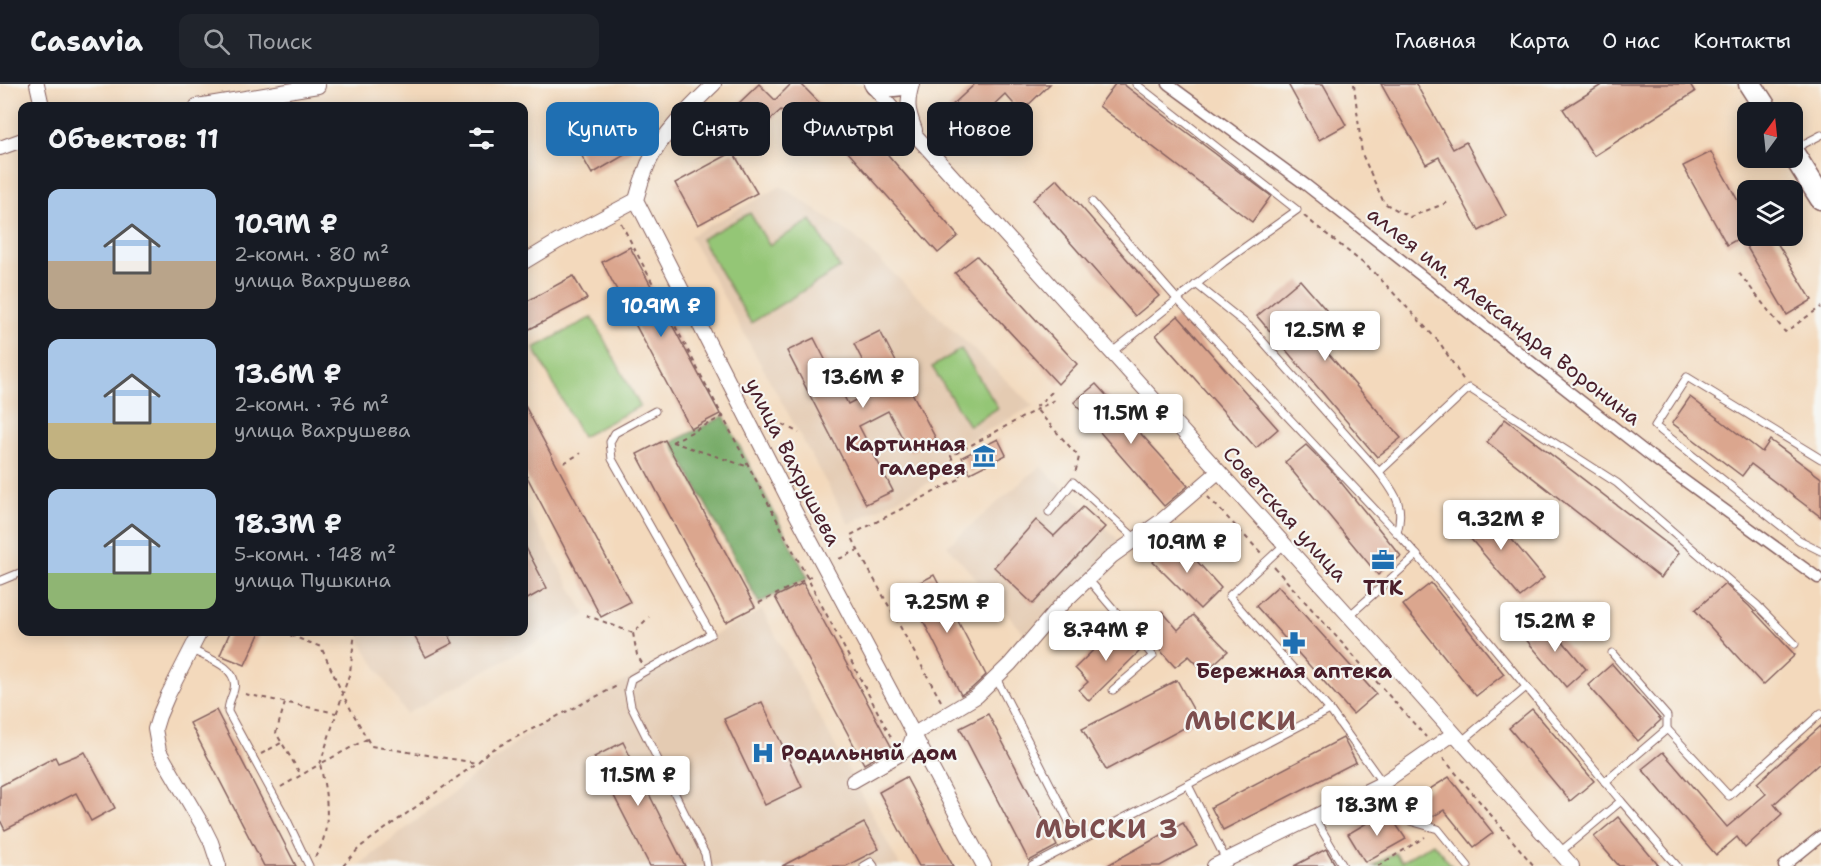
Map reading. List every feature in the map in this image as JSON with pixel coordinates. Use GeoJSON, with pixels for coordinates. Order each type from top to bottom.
{"type":"FeatureCollection","features":[{"type":"Feature","properties":{"kind":"main road"},"geometry":{"type":"LineString","coordinates":[[876,84],[884,86],[903,84]]}},
{"type":"Feature","properties":{"kind":"main road"},"geometry":{"type":"LineString","coordinates":[[1750,84],[1762,102]]}},
{"type":"Feature","properties":{"kind":"main road"},"geometry":{"type":"LineString","coordinates":[[1802,168],[1821,198]]}},
{"type":"Feature","properties":{"kind":"street"},"geometry":{"type":"LineString","coordinates":[[37,84],[41,102]]}},
{"type":"Feature","properties":{"kind":"street"},"geometry":{"type":"LineString","coordinates":[[528,260],[636,200],[649,163],[665,138],[693,104],[714,84]]}},
{"type":"Feature","properties":{"kind":"street","name":"Советская улица"},"geometry":{"type":"LineString","coordinates":[[871,84],[1572,866]]}},
{"type":"Feature","properties":{"kind":"street"},"geometry":{"type":"LineString","coordinates":[[912,84],[907,108],[918,138]]}},
{"type":"Feature","properties":{"kind":"street","name":"аллея им. Александра Воронина"},"geometry":{"type":"LineString","coordinates":[[1168,84],[1306,185],[1652,457],[1820,578]]}},
{"type":"Feature","properties":{"kind":"street"},"geometry":{"type":"LineString","coordinates":[[221,102],[318,86]]}},
{"type":"Feature","properties":{"kind":"street"},"geometry":{"type":"LineString","coordinates":[[0,148],[18,141]]}},
{"type":"Feature","properties":{"kind":"street","name":"улица Вахрушева"},"geometry":{"type":"LineString","coordinates":[[636,200],[823,566],[984,866]]}},
{"type":"Feature","properties":{"kind":"street"},"geometry":{"type":"LineString","coordinates":[[853,782],[909,747],[914,734],[977,696],[1010,664],[1060,606],[1112,556],[1161,521],[1218,472]]}},
{"type":"Feature","properties":{"kind":"street"},"geometry":{"type":"LineString","coordinates":[[196,636],[192,650],[168,695],[155,729],[159,751],[207,835],[219,866]]}},
{"type":"Feature","properties":{"kind":"street"},"geometry":{"type":"LineString","coordinates":[[1220,863],[1383,783],[1434,747],[1457,738]]}},
{"type":"Feature","properties":{"kind":"street"},"geometry":{"type":"LineString","coordinates":[[1784,866],[1821,836]]}},
{"type":"Feature","properties":{"kind":"lane"},"geometry":{"type":"LineString","coordinates":[[1111,353],[1224,261],[1297,210],[1136,84]]}},
{"type":"Feature","properties":{"kind":"lane"},"geometry":{"type":"LineString","coordinates":[[1803,145],[1821,135]]}},
{"type":"Feature","properties":{"kind":"lane"},"geometry":{"type":"LineString","coordinates":[[1092,202],[1177,299],[1418,555],[1677,866]]}},
{"type":"Feature","properties":{"kind":"lane"},"geometry":{"type":"LineString","coordinates":[[1196,284],[1251,328],[1379,472],[1397,496],[1401,519],[1397,533]]}},
{"type":"Feature","properties":{"kind":"lane"},"geometry":{"type":"LineString","coordinates":[[1821,459],[1687,377],[1655,426],[1799,540],[1821,551]]}},
{"type":"Feature","properties":{"kind":"lane"},"geometry":{"type":"LineString","coordinates":[[1379,472],[1469,388],[1617,483],[1756,605],[1795,644]]}},
{"type":"Feature","properties":{"kind":"lane"},"geometry":{"type":"LineString","coordinates":[[655,411],[615,433],[609,442],[612,459],[711,634],[631,679],[628,690],[631,706],[705,854],[707,866]]}},
{"type":"Feature","properties":{"kind":"lane"},"geometry":{"type":"LineString","coordinates":[[1049,512],[1073,482],[1136,539]]}},
{"type":"Feature","properties":{"kind":"lane"},"geometry":{"type":"LineString","coordinates":[[1284,544],[1228,596],[1330,710],[1410,821],[1438,829],[1468,866]]}},
{"type":"Feature","properties":{"kind":"lane"},"geometry":{"type":"LineString","coordinates":[[1349,616],[1418,555]]}},
{"type":"Feature","properties":{"kind":"lane"},"geometry":{"type":"LineString","coordinates":[[0,581],[18,574]]}},
{"type":"Feature","properties":{"kind":"lane"},"geometry":{"type":"LineString","coordinates":[[1088,579],[1153,656],[1113,690]]}},
{"type":"Feature","properties":{"kind":"lane"},"geometry":{"type":"LineString","coordinates":[[192,650],[220,664],[230,671],[234,678],[228,712],[309,865]]}},
{"type":"Feature","properties":{"kind":"lane"},"geometry":{"type":"LineString","coordinates":[[1612,653],[1667,716],[1668,729],[1729,796],[1821,714]]}},
{"type":"Feature","properties":{"kind":"lane"},"geometry":{"type":"LineString","coordinates":[[996,677],[1079,841]]}},
{"type":"Feature","properties":{"kind":"lane"},"geometry":{"type":"LineString","coordinates":[[1457,738],[1526,687]]}},
{"type":"Feature","properties":{"kind":"lane"},"geometry":{"type":"LineString","coordinates":[[1032,866],[1330,710]]}},
{"type":"Feature","properties":{"kind":"lane"},"geometry":{"type":"LineString","coordinates":[[1605,782],[1668,729]]}},
{"type":"Feature","properties":{"kind":"lane"},"geometry":{"type":"LineString","coordinates":[[1188,785],[1220,863]]}},
{"type":"Feature","properties":{"kind":"lane"},"geometry":{"type":"LineString","coordinates":[[1560,852],[1621,801]]}},
{"type":"Feature","properties":{"kind":"lane"},"geometry":{"type":"LineString","coordinates":[[1314,817],[1343,866]]}},
{"type":"Feature","properties":{"kind":"lane"},"geometry":{"type":"LineString","coordinates":[[864,866],[871,862],[874,866]]}},
{"type":"Feature","properties":{"kind":"path"},"geometry":{"type":"LineString","coordinates":[[1354,84],[1362,154],[1384,203],[1410,217],[1449,202]]}},
{"type":"Feature","properties":{"kind":"path"},"geometry":{"type":"LineString","coordinates":[[1297,210],[1374,272],[1440,343],[1469,388]]}},
{"type":"Feature","properties":{"kind":"path"},"geometry":{"type":"LineString","coordinates":[[615,211],[900,754]]}},
{"type":"Feature","properties":{"kind":"path"},"geometry":{"type":"LineString","coordinates":[[1738,273],[1785,332],[1821,307]]}},
{"type":"Feature","properties":{"kind":"path"},"geometry":{"type":"LineString","coordinates":[[1036,410],[1035,408],[1052,392]]}},
{"type":"Feature","properties":{"kind":"path"},"geometry":{"type":"LineString","coordinates":[[948,714],[851,535],[961,478],[951,456],[1058,398]]}},
{"type":"Feature","properties":{"kind":"path"},"geometry":{"type":"LineString","coordinates":[[1036,410],[1079,457],[1073,482]]}},
{"type":"Feature","properties":{"kind":"path"},"geometry":{"type":"LineString","coordinates":[[724,416],[672,442],[751,467]]}},
{"type":"Feature","properties":{"kind":"path"},"geometry":{"type":"LineString","coordinates":[[775,420],[799,433]]}},
{"type":"Feature","properties":{"kind":"path"},"geometry":{"type":"LineString","coordinates":[[564,463],[581,453]]}},
{"type":"Feature","properties":{"kind":"path"},"geometry":{"type":"LineString","coordinates":[[1200,488],[1434,747],[1534,866]]}},
{"type":"Feature","properties":{"kind":"path"},"geometry":{"type":"LineString","coordinates":[[839,559],[858,550]]}},
{"type":"Feature","properties":{"kind":"path"},"geometry":{"type":"LineString","coordinates":[[759,603],[808,578],[823,566]]}},
{"type":"Feature","properties":{"kind":"path"},"geometry":{"type":"LineString","coordinates":[[586,615],[633,633]]}},
{"type":"Feature","properties":{"kind":"path"},"geometry":{"type":"LineString","coordinates":[[633,633],[649,617]]}},
{"type":"Feature","properties":{"kind":"path"},"geometry":{"type":"LineString","coordinates":[[633,633],[637,655],[646,670]]}},
{"type":"Feature","properties":{"kind":"path"},"geometry":{"type":"LineString","coordinates":[[292,636],[321,647],[343,695],[371,746],[477,764]]}},
{"type":"Feature","properties":{"kind":"path"},"geometry":{"type":"LineString","coordinates":[[309,865],[316,856],[327,826],[326,787],[320,764],[350,672],[355,636]]}},
{"type":"Feature","properties":{"kind":"path"},"geometry":{"type":"LineString","coordinates":[[343,866],[360,847],[477,764],[489,751],[631,679]]}},
{"type":"Feature","properties":{"kind":"path"},"geometry":{"type":"LineString","coordinates":[[233,691],[337,713]]}},
{"type":"Feature","properties":{"kind":"path"},"geometry":{"type":"LineString","coordinates":[[285,703],[276,733],[301,775]]}},
{"type":"Feature","properties":{"kind":"path"},"geometry":{"type":"LineString","coordinates":[[272,792],[367,739]]}},
{"type":"Feature","properties":{"kind":"path"},"geometry":{"type":"LineString","coordinates":[[253,758],[282,743]]}},
{"type":"Feature","properties":{"kind":"path"},"geometry":{"type":"LineString","coordinates":[[1378,866],[1438,829]]}},
{"type":"Feature","properties":{"kind":"shaded area"},"geometry":{"type":"Polygon","coordinates":[[[781,186],[854,236],[1033,406],[942,455],[950,472],[849,524],[690,236],[781,186]]]}},
{"type":"Feature","properties":{"kind":"shaded area"},"geometry":{"type":"Polygon","coordinates":[[[1040,466],[1126,547],[1030,640],[947,546],[1040,466]]]}},
{"type":"Feature","properties":{"kind":"shaded area"},"geometry":{"type":"Polygon","coordinates":[[[528,511],[586,615],[406,714],[360,641],[362,636],[528,636],[528,511]]]}},
{"type":"Feature","properties":{"kind":"shaded area"},"geometry":{"type":"Polygon","coordinates":[[[762,610],[900,866],[358,866],[535,728],[762,610]]]}},
{"type":"Feature","properties":{"kind":"green space"},"geometry":{"type":"Polygon","coordinates":[[[750,213],[769,245],[811,220],[840,268],[751,323],[701,239],[750,213]]]}},
{"type":"Feature","properties":{"kind":"green space"},"geometry":{"type":"Polygon","coordinates":[[[592,317],[640,406],[582,437],[534,348],[592,317]]]}},
{"type":"Feature","properties":{"kind":"green space"},"geometry":{"type":"Polygon","coordinates":[[[961,349],[998,408],[969,426],[932,367],[961,349]]]}},
{"type":"Feature","properties":{"kind":"green space"},"geometry":{"type":"Polygon","coordinates":[[[724,416],[808,578],[759,603],[672,442],[724,416]]]}},
{"type":"Feature","properties":{"kind":"green space"},"geometry":{"type":"Polygon","coordinates":[[[1433,843],[1452,866],[1372,866],[1395,853],[1401,862],[1433,843]]]}},
{"type":"Feature","properties":{"kind":"building"},"geometry":{"type":"Polygon","coordinates":[[[759,84],[775,100],[791,84],[801,84],[819,102],[782,102],[782,111],[770,120],[770,102],[740,102],[759,84]]]}},
{"type":"Feature","properties":{"kind":"building"},"geometry":{"type":"Polygon","coordinates":[[[975,84],[1050,84],[1031,102],[1012,102],[1005,94],[997,102],[956,102],[975,84]]]}},
{"type":"Feature","properties":{"kind":"building"},"geometry":{"type":"Polygon","coordinates":[[[1115,84],[1123,84],[1271,196],[1252,222],[1099,106],[1115,84]]]}},
{"type":"Feature","properties":{"kind":"building"},"geometry":{"type":"Polygon","coordinates":[[[1288,84],[1323,84],[1346,125],[1319,140],[1288,84]]]}},
{"type":"Feature","properties":{"kind":"building"},"geometry":{"type":"Polygon","coordinates":[[[1381,84],[1416,84],[1453,149],[1466,142],[1506,216],[1479,231],[1439,157],[1426,164],[1381,84]]]}},
{"type":"Feature","properties":{"kind":"building"},"geometry":{"type":"Polygon","coordinates":[[[1603,84],[1690,84],[1695,92],[1594,156],[1563,109],[1603,84]]]}},
{"type":"Feature","properties":{"kind":"building"},"geometry":{"type":"Polygon","coordinates":[[[1711,152],[1737,199],[1737,239],[1727,245],[1683,166],[1711,152]]]}},
{"type":"Feature","properties":{"kind":"building"},"geometry":{"type":"Polygon","coordinates":[[[582,156],[623,156],[592,174],[582,156]]]}},
{"type":"Feature","properties":{"kind":"building"},"geometry":{"type":"Polygon","coordinates":[[[726,156],[735,156],[757,193],[698,225],[675,183],[726,156]]]}},
{"type":"Feature","properties":{"kind":"building"},"geometry":{"type":"Polygon","coordinates":[[[851,156],[889,156],[958,236],[938,253],[851,156]]]}},
{"type":"Feature","properties":{"kind":"building"},"geometry":{"type":"Polygon","coordinates":[[[1057,179],[1159,296],[1135,316],[1033,200],[1057,179]]]}},
{"type":"Feature","properties":{"kind":"building"},"geometry":{"type":"Polygon","coordinates":[[[1746,246],[1779,246],[1812,300],[1787,315],[1746,246]]]}},
{"type":"Feature","properties":{"kind":"building"},"geometry":{"type":"Polygon","coordinates":[[[630,247],[720,414],[691,429],[602,262],[630,247]]]}},
{"type":"Feature","properties":{"kind":"building"},"geometry":{"type":"Polygon","coordinates":[[[977,256],[1077,364],[1058,384],[955,273],[977,256]]]}},
{"type":"Feature","properties":{"kind":"building"},"geometry":{"type":"Polygon","coordinates":[[[573,276],[587,299],[528,330],[528,301],[573,276]]]}},
{"type":"Feature","properties":{"kind":"building"},"geometry":{"type":"Polygon","coordinates":[[[1300,280],[1346,333],[1327,352],[1401,438],[1377,457],[1257,316],[1300,280]]]}},
{"type":"Feature","properties":{"kind":"building"},"geometry":{"type":"Polygon","coordinates":[[[1178,316],[1278,429],[1256,448],[1156,335],[1178,316]]]}},
{"type":"Feature","properties":{"kind":"building"},"geometry":{"type":"Polygon","coordinates":[[[880,331],[936,439],[910,452],[888,411],[859,426],[893,491],[866,504],[787,351],[814,338],[848,404],[877,389],[854,344],[880,331]]]}},
{"type":"Feature","properties":{"kind":"building"},"geometry":{"type":"Polygon","coordinates":[[[1096,384],[1188,486],[1164,506],[1074,402],[1096,384]]]}},
{"type":"Feature","properties":{"kind":"building"},"geometry":{"type":"Polygon","coordinates":[[[1690,397],[1762,452],[1770,440],[1821,478],[1821,517],[1751,464],[1742,476],[1672,423],[1690,397]]]}},
{"type":"Feature","properties":{"kind":"building"},"geometry":{"type":"Polygon","coordinates":[[[528,411],[630,602],[601,617],[528,479],[528,411]]]}},
{"type":"Feature","properties":{"kind":"building"},"geometry":{"type":"Polygon","coordinates":[[[1505,419],[1679,553],[1661,578],[1487,442],[1505,419]]]}},
{"type":"Feature","properties":{"kind":"building","name":"Картинная галерея"},"geometry":{"type":"Polygon","coordinates":[[[998,439],[1006,455],[970,473],[962,457],[998,439]]]}},
{"type":"Feature","properties":{"kind":"building"},"geometry":{"type":"Polygon","coordinates":[[[665,440],[755,607],[726,622],[637,454],[665,440]]]}},
{"type":"Feature","properties":{"kind":"building"},"geometry":{"type":"Polygon","coordinates":[[[1306,445],[1330,469],[1401,556],[1378,575],[1285,462],[1306,445]]]}},
{"type":"Feature","properties":{"kind":"building"},"geometry":{"type":"Polygon","coordinates":[[[1483,505],[1544,578],[1520,597],[1459,525],[1483,505]]]}},
{"type":"Feature","properties":{"kind":"building"},"geometry":{"type":"Polygon","coordinates":[[[1083,507],[1105,527],[1033,604],[994,567],[1036,520],[1054,536],[1083,507]]]}},
{"type":"Feature","properties":{"kind":"building"},"geometry":{"type":"Polygon","coordinates":[[[1177,539],[1221,588],[1200,609],[1153,562],[1177,539]]]}},
{"type":"Feature","properties":{"kind":"building"},"geometry":{"type":"Polygon","coordinates":[[[528,552],[547,588],[528,599],[528,552]]]}},
{"type":"Feature","properties":{"kind":"building"},"geometry":{"type":"Polygon","coordinates":[[[934,575],[986,675],[961,695],[907,589],[934,575]]]}},
{"type":"Feature","properties":{"kind":"building"},"geometry":{"type":"Polygon","coordinates":[[[803,583],[892,748],[864,764],[775,597],[803,583]]]}},
{"type":"Feature","properties":{"kind":"building"},"geometry":{"type":"Polygon","coordinates":[[[1431,583],[1504,674],[1476,696],[1403,605],[1431,583]]]}},
{"type":"Feature","properties":{"kind":"building"},"geometry":{"type":"Polygon","coordinates":[[[1725,584],[1795,655],[1763,685],[1695,610],[1725,584]]]}},
{"type":"Feature","properties":{"kind":"building"},"geometry":{"type":"Polygon","coordinates":[[[1278,586],[1376,694],[1353,714],[1256,606],[1278,586]]]}},
{"type":"Feature","properties":{"kind":"building"},"geometry":{"type":"Polygon","coordinates":[[[1162,611],[1178,630],[1193,615],[1228,651],[1205,672],[1189,656],[1175,667],[1151,640],[1149,643],[1140,632],[1162,611]]]}},
{"type":"Feature","properties":{"kind":"building"},"geometry":{"type":"Polygon","coordinates":[[[1545,620],[1586,669],[1566,687],[1524,637],[1545,620]]]}},
{"type":"Feature","properties":{"kind":"building"},"geometry":{"type":"Polygon","coordinates":[[[1118,626],[1141,650],[1089,701],[1079,690],[1088,682],[1075,668],[1118,626]]]}},
{"type":"Feature","properties":{"kind":"building"},"geometry":{"type":"Polygon","coordinates":[[[228,636],[258,636],[245,665],[220,655],[228,636]]]}},
{"type":"Feature","properties":{"kind":"building"},"geometry":{"type":"Polygon","coordinates":[[[414,636],[449,636],[453,643],[426,657],[414,636]]]}},
{"type":"Feature","properties":{"kind":"building"},"geometry":{"type":"Polygon","coordinates":[[[1612,664],[1661,720],[1638,741],[1588,685],[1612,664]]]}},
{"type":"Feature","properties":{"kind":"building"},"geometry":{"type":"Polygon","coordinates":[[[1177,680],[1199,720],[1106,770],[1082,729],[1177,680]]]}},
{"type":"Feature","properties":{"kind":"building","name":"Родильный дом"},"geometry":{"type":"Polygon","coordinates":[[[762,702],[802,787],[765,805],[724,719],[762,702]]]}},
{"type":"Feature","properties":{"kind":"building"},"geometry":{"type":"Polygon","coordinates":[[[1532,709],[1594,781],[1570,801],[1509,728],[1532,709]]]}},
{"type":"Feature","properties":{"kind":"building"},"geometry":{"type":"Polygon","coordinates":[[[216,710],[296,866],[264,866],[190,723],[216,710]]]}},
{"type":"Feature","properties":{"kind":"building"},"geometry":{"type":"Polygon","coordinates":[[[988,714],[1057,846],[1029,861],[960,728],[988,714]]]}},
{"type":"Feature","properties":{"kind":"building"},"geometry":{"type":"Polygon","coordinates":[[[1821,726],[1821,762],[1774,804],[1782,814],[1745,848],[1737,837],[1716,855],[1642,769],[1663,752],[1727,827],[1766,794],[1757,783],[1821,726]]]}},
{"type":"Feature","properties":{"kind":"building"},"geometry":{"type":"Polygon","coordinates":[[[1343,738],[1356,762],[1223,830],[1211,807],[1343,738]]]}},
{"type":"Feature","properties":{"kind":"building"},"geometry":{"type":"Polygon","coordinates":[[[623,742],[685,866],[650,866],[594,757],[623,742]]]}},
{"type":"Feature","properties":{"kind":"building"},"geometry":{"type":"Polygon","coordinates":[[[85,752],[115,808],[91,821],[76,793],[5,830],[0,820],[0,786],[55,757],[58,763],[85,752]]]}},
{"type":"Feature","properties":{"kind":"building"},"geometry":{"type":"Polygon","coordinates":[[[906,777],[953,866],[919,866],[879,792],[906,777]]]}},
{"type":"Feature","properties":{"kind":"building"},"geometry":{"type":"Polygon","coordinates":[[[1449,777],[1493,833],[1474,847],[1444,810],[1427,820],[1412,800],[1449,777]]]}},
{"type":"Feature","properties":{"kind":"building"},"geometry":{"type":"Polygon","coordinates":[[[1387,811],[1406,839],[1365,862],[1348,834],[1387,811]]]}},
{"type":"Feature","properties":{"kind":"building"},"geometry":{"type":"Polygon","coordinates":[[[1618,817],[1659,866],[1619,866],[1594,837],[1618,817]]]}},
{"type":"Feature","properties":{"kind":"building"},"geometry":{"type":"Polygon","coordinates":[[[864,823],[879,849],[846,866],[782,866],[864,823]]]}},
{"type":"Feature","properties":{"kind":"building"},"geometry":{"type":"Polygon","coordinates":[[[1183,823],[1197,846],[1160,866],[1106,866],[1183,823]]]}},
{"type":"Feature","properties":{"kind":"building"},"geometry":{"type":"Polygon","coordinates":[[[1326,849],[1336,866],[1294,866],[1326,849]]]}},
{"type":"Feature","properties":{"kind":"place","name":"Картинная галерея"},"geometry":{"type":"Point","coordinates":[984,456]}},
{"type":"Feature","properties":{"kind":"place","name":"ТТК"},"geometry":{"type":"Point","coordinates":[1383,560]}},
{"type":"Feature","properties":{"kind":"place","name":"Бережная аптека"},"geometry":{"type":"Point","coordinates":[1294,643]}},
{"type":"Feature","properties":{"kind":"place","name":"Родильный дом"},"geometry":{"type":"Point","coordinates":[763,753]}},
{"type":"Feature","properties":{"kind":"district","name":"МЫСКИ"},"geometry":{"type":"Point","coordinates":[1241,721]}},
{"type":"Feature","properties":{"kind":"district","name":"МЫСКИ 3"},"geometry":{"type":"Point","coordinates":[1107,829]}}]}
